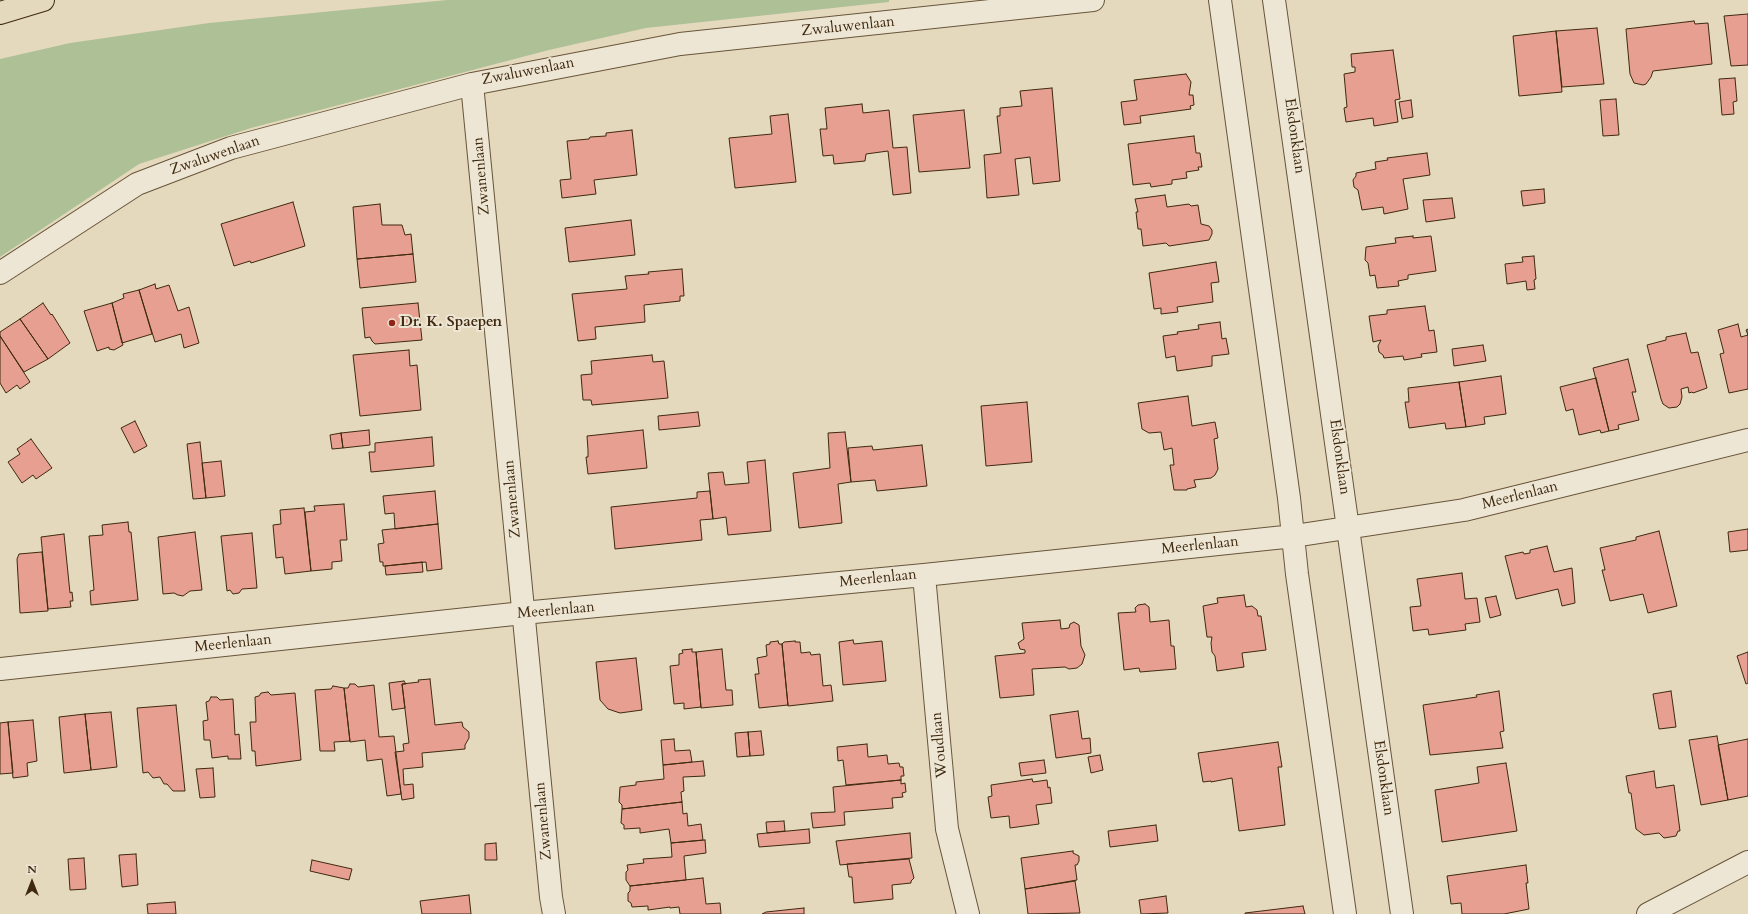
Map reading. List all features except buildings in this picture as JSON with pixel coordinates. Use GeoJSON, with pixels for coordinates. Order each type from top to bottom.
{"type":"FeatureCollection","features":[{"type":"Feature","properties":{"kind":"highway"},"geometry":{"type":"LineString","coordinates":[[0,13],[43,0]]}},
{"type":"Feature","properties":{"kind":"street","name":"Zwaluwenlaan"},"geometry":{"type":"LineString","coordinates":[[0,273],[137,184],[231,148],[472,84],[680,44],[1093,0]]}},
{"type":"Feature","properties":{"kind":"street"},"geometry":{"type":"LineString","coordinates":[[1220,0],[1294,536],[1297,574],[1345,914]]}},
{"type":"Feature","properties":{"kind":"street","name":"Elsdonklaan"},"geometry":{"type":"LineString","coordinates":[[1274,0],[1402,914]]}},
{"type":"Feature","properties":{"kind":"street","name":"Zwanenlaan"},"geometry":{"type":"LineString","coordinates":[[472,84],[523,614],[529,656],[551,897],[554,914]]}},
{"type":"Feature","properties":{"kind":"street","name":"Meerlenlaan"},"geometry":{"type":"LineString","coordinates":[[0,669],[523,614],[924,575],[1349,529],[1464,510],[1748,440]]}},
{"type":"Feature","properties":{"kind":"street","name":"Woudlaan"},"geometry":{"type":"LineString","coordinates":[[924,575],[947,829],[968,914]]}},
{"type":"Feature","properties":{"kind":"street"},"geometry":{"type":"LineString","coordinates":[[1648,914],[1748,862]]}},
{"type":"Feature","properties":{"kind":"green space"},"geometry":{"type":"Polygon","coordinates":[[[447,0],[889,0],[889,2],[646,28],[549,50],[251,128],[139,164],[0,257],[0,59],[70,43],[209,23],[447,0]]]}},
{"type":"Feature","properties":{"kind":"place","name":"Dr. K. Spaepen"},"geometry":{"type":"Point","coordinates":[392,323]}}]}
